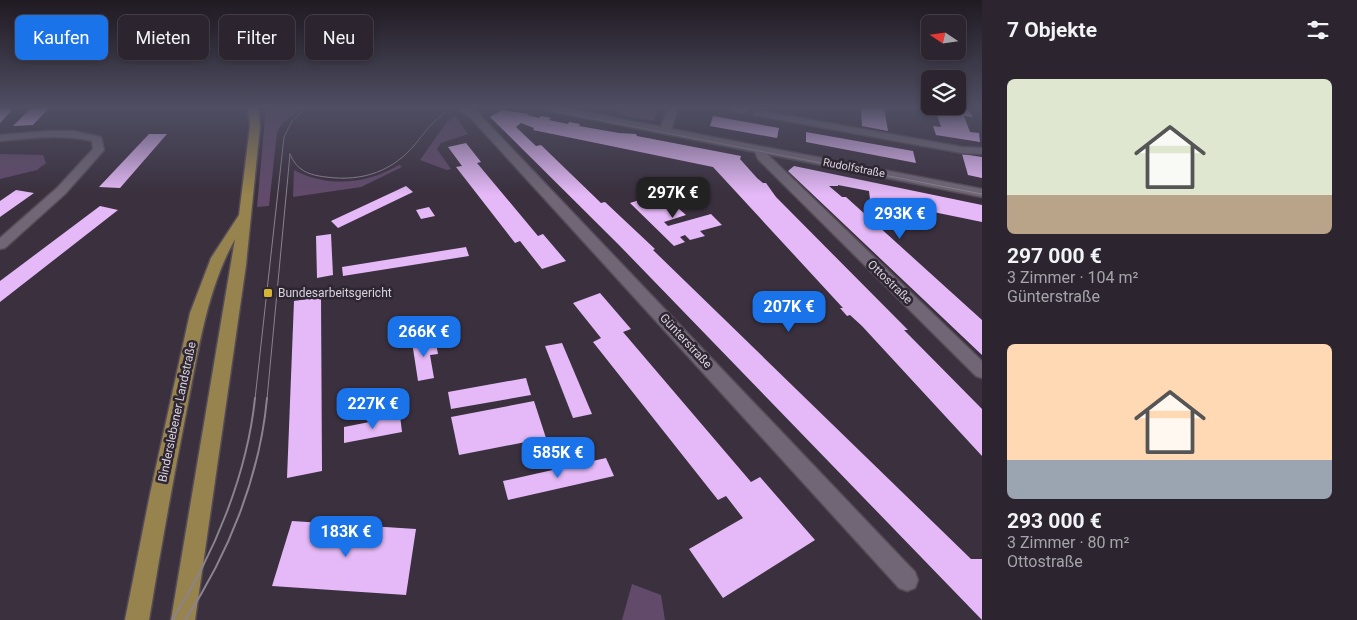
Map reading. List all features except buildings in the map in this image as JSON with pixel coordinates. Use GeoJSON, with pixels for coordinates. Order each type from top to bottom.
{"type":"FeatureCollection","features":[{"type":"Feature","properties":{"kind":"main road","name":"Binderslebener Landstraße"},"geometry":{"type":"LineString","coordinates":[[183,620],[239,264],[254,137]]}},
{"type":"Feature","properties":{"kind":"main road","name":"Binderslebener Landstraße"},"geometry":{"type":"LineString","coordinates":[[137,620],[160,494],[198,313],[218,258],[244,212]]}},
{"type":"Feature","properties":{"kind":"street"},"geometry":{"type":"LineString","coordinates":[[0,245],[61,191],[99,150],[97,139],[90,137]]}},
{"type":"Feature","properties":{"kind":"street","name":"Günterstraße"},"geometry":{"type":"LineString","coordinates":[[495,137],[908,580]]}},
{"type":"Feature","properties":{"kind":"street","name":"Rudolfstraße"},"geometry":{"type":"LineString","coordinates":[[702,137],[982,193]]}},
{"type":"Feature","properties":{"kind":"street"},"geometry":{"type":"LineString","coordinates":[[890,137],[962,150],[982,151]]}},
{"type":"Feature","properties":{"kind":"street","name":"Ottostraße"},"geometry":{"type":"LineString","coordinates":[[760,148],[762,157],[982,371]]}},
{"type":"Feature","properties":{"kind":"shaded area"},"geometry":{"type":"Polygon","coordinates":[[[263,137],[276,137],[269,206],[257,207],[263,137]]]}},
{"type":"Feature","properties":{"kind":"shaded area"},"geometry":{"type":"Polygon","coordinates":[[[436,137],[459,137],[441,143],[437,149],[451,169],[447,170],[420,160],[436,137]]]}},
{"type":"Feature","properties":{"kind":"shaded area"},"geometry":{"type":"Polygon","coordinates":[[[0,154],[43,155],[46,163],[37,170],[0,179],[0,154]]]}},
{"type":"Feature","properties":{"kind":"shaded area"},"geometry":{"type":"Polygon","coordinates":[[[399,165],[402,166],[361,187],[293,197],[294,170],[320,179],[347,181],[361,180],[374,176],[399,165]]]}},
{"type":"Feature","properties":{"kind":"shaded area"},"geometry":{"type":"Polygon","coordinates":[[[632,584],[661,595],[665,620],[622,620],[632,584]]]}},
{"type":"Feature","properties":{"kind":"tram line"},"geometry":{"type":"LineString","coordinates":[[255,399],[284,137]]}},
{"type":"Feature","properties":{"kind":"tram line"},"geometry":{"type":"LineString","coordinates":[[267,399],[290,154],[300,168],[314,175],[353,178],[365,176],[388,167],[408,152],[421,137]]}},
{"type":"Feature","properties":{"kind":"tram line"},"geometry":{"type":"LineString","coordinates":[[687,137],[982,194]]}},
{"type":"Feature","properties":{"kind":"tram line"},"geometry":{"type":"LineString","coordinates":[[172,620],[202,569],[226,514],[245,456],[255,398]]}},
{"type":"Feature","properties":{"kind":"tram line"},"geometry":{"type":"LineString","coordinates":[[185,620],[215,569],[240,514],[257,456],[267,398]]}},
{"type":"Feature","properties":{"kind":"place","name":"Bundesarbeitsgericht"},"geometry":{"type":"Point","coordinates":[268,293]}}]}
